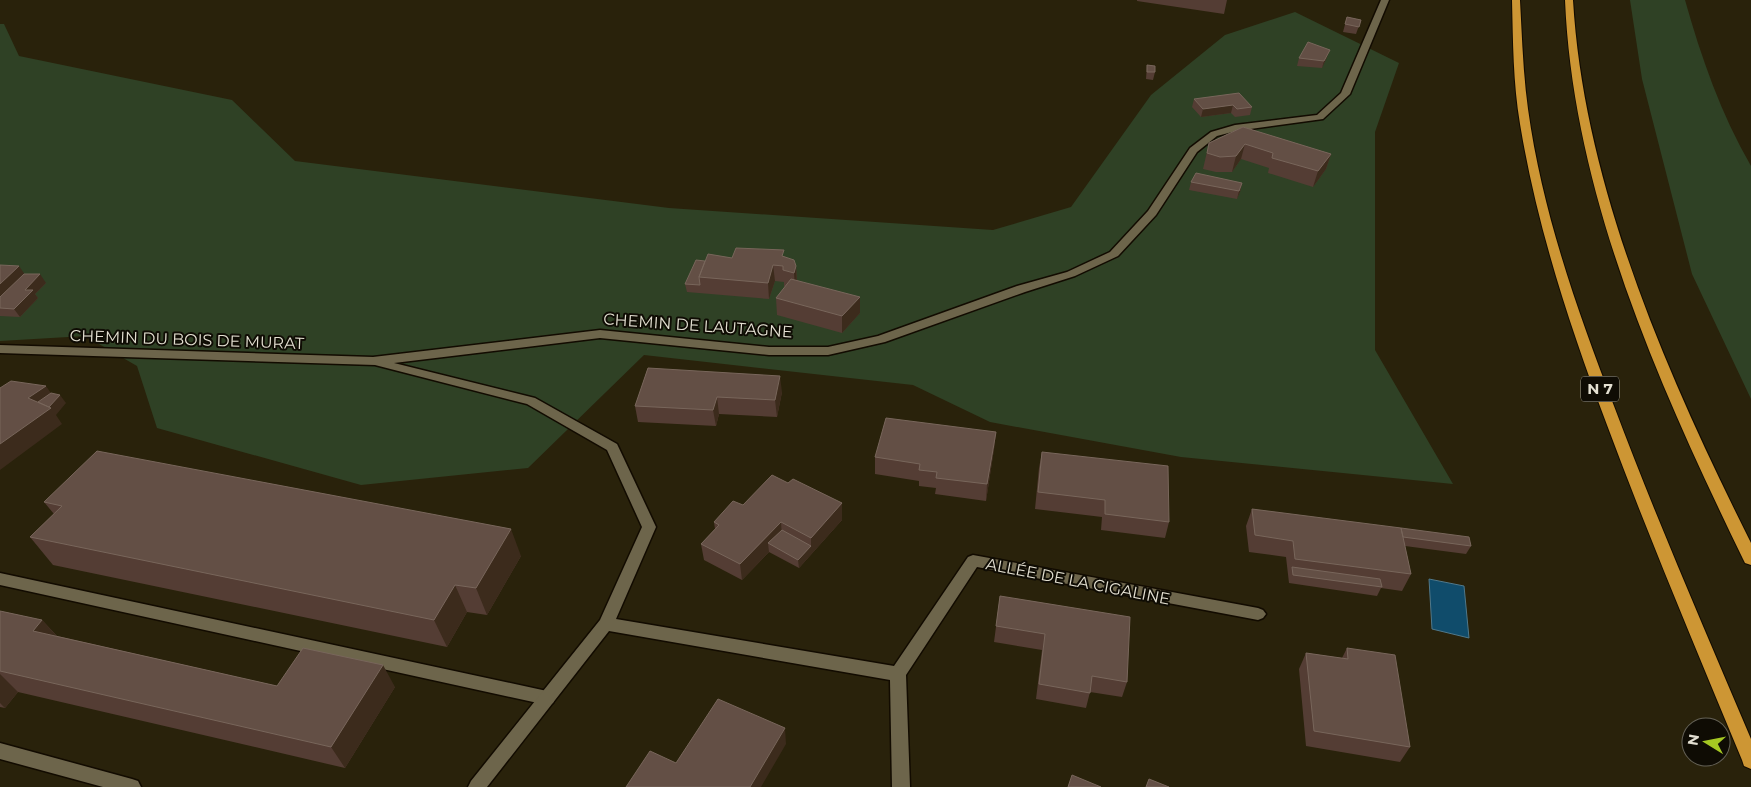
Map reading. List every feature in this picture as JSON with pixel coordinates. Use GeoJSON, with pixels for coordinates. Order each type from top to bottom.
{"type":"FeatureCollection","features":[{"type":"Feature","properties":{"kind":"highway","name":"N 7"},"geometry":{"type":"LineString","coordinates":[[1516,0],[1518,56],[1525,124],[1555,260],[1593,371],[1643,503],[1751,760]]}},
{"type":"Feature","properties":{"kind":"highway"},"geometry":{"type":"LineString","coordinates":[[1569,0],[1569,24],[1583,122],[1604,204],[1632,285],[1668,376],[1751,560]]}},
{"type":"Feature","properties":{"kind":"street","name":"CHEMIN DE LAUTAGNE"},"geometry":{"type":"LineString","coordinates":[[372,361],[600,334],[769,351],[828,351],[882,339],[1021,289],[1071,274],[1114,254],[1152,213],[1193,150],[1214,134],[1235,128],[1320,117],[1345,94],[1384,0]]}},
{"type":"Feature","properties":{"kind":"street","name":"CHEMIN DU BOIS DE MURAT"},"geometry":{"type":"LineString","coordinates":[[0,349],[372,361]]}},
{"type":"Feature","properties":{"kind":"street"},"geometry":{"type":"LineString","coordinates":[[372,361],[531,401],[612,447],[649,527],[606,624],[477,787]]}},
{"type":"Feature","properties":{"kind":"street","name":"ALLÉE DE LA CIGALINE"},"geometry":{"type":"LineString","coordinates":[[898,674],[973,561],[1258,614]]}},
{"type":"Feature","properties":{"kind":"street"},"geometry":{"type":"LineString","coordinates":[[0,579],[547,698]]}},
{"type":"Feature","properties":{"kind":"street"},"geometry":{"type":"LineString","coordinates":[[606,624],[898,674],[902,787]]}},
{"type":"Feature","properties":{"kind":"street"},"geometry":{"type":"LineString","coordinates":[[0,751],[132,787]]}},
{"type":"Feature","properties":{"kind":"green space"},"geometry":{"type":"Polygon","coordinates":[[[1630,0],[1685,0],[1698,43],[1721,106],[1751,166],[1751,399],[1692,274],[1642,79],[1630,0]]]}},
{"type":"Feature","properties":{"kind":"green space"},"geometry":{"type":"Polygon","coordinates":[[[1295,12],[1399,63],[1375,132],[1375,350],[1453,484],[1181,457],[990,422],[913,385],[644,355],[528,468],[361,485],[157,428],[137,366],[85,336],[0,341],[0,24],[4,24],[19,56],[232,100],[295,161],[669,208],[993,230],[1071,207],[1151,95],[1225,35],[1295,12]]]}},
{"type":"Feature","properties":{"kind":"water"},"geometry":{"type":"Polygon","coordinates":[[[1429,579],[1464,586],[1469,638],[1432,629],[1429,579]]]}},
{"type":"Feature","properties":{"kind":"building"},"geometry":{"type":"Polygon","coordinates":[[[1347,17],[1361,20],[1359,27],[1345,24],[1347,17]]]}},
{"type":"Feature","properties":{"kind":"building"},"geometry":{"type":"Polygon","coordinates":[[[1308,42],[1330,50],[1324,61],[1299,58],[1308,42]]]}},
{"type":"Feature","properties":{"kind":"building"},"geometry":{"type":"Polygon","coordinates":[[[1147,65],[1155,66],[1155,72],[1147,72],[1147,65]]]}},
{"type":"Feature","properties":{"kind":"building"},"geometry":{"type":"Polygon","coordinates":[[[1239,93],[1252,107],[1237,109],[1233,105],[1203,109],[1194,99],[1239,93]]]}},
{"type":"Feature","properties":{"kind":"building"},"geometry":{"type":"Polygon","coordinates":[[[1243,127],[1331,154],[1318,171],[1272,158],[1273,153],[1245,144],[1236,156],[1220,157],[1207,153],[1209,143],[1243,127]]]}},
{"type":"Feature","properties":{"kind":"building"},"geometry":{"type":"Polygon","coordinates":[[[1196,173],[1242,183],[1239,191],[1191,182],[1196,173]]]}},
{"type":"Feature","properties":{"kind":"building"},"geometry":{"type":"Polygon","coordinates":[[[736,248],[784,250],[782,256],[794,260],[796,266],[794,273],[783,270],[783,266],[773,265],[768,283],[699,277],[708,254],[732,258],[736,248]]]}},
{"type":"Feature","properties":{"kind":"building"},"geometry":{"type":"Polygon","coordinates":[[[696,260],[705,261],[699,277],[700,285],[685,284],[696,260]]]}},
{"type":"Feature","properties":{"kind":"building"},"geometry":{"type":"Polygon","coordinates":[[[0,265],[19,266],[0,284],[0,265]]]}},
{"type":"Feature","properties":{"kind":"building"},"geometry":{"type":"Polygon","coordinates":[[[24,274],[40,274],[25,290],[33,290],[14,309],[0,308],[0,297],[24,274]]]}},
{"type":"Feature","properties":{"kind":"building"},"geometry":{"type":"Polygon","coordinates":[[[791,279],[860,297],[842,316],[776,298],[791,279]]]}},
{"type":"Feature","properties":{"kind":"building"},"geometry":{"type":"Polygon","coordinates":[[[648,368],[780,376],[775,400],[717,397],[713,410],[635,406],[648,368]]]}},
{"type":"Feature","properties":{"kind":"building"},"geometry":{"type":"Polygon","coordinates":[[[11,381],[46,386],[28,398],[51,408],[0,444],[0,388],[11,381]]]}},
{"type":"Feature","properties":{"kind":"building"},"geometry":{"type":"Polygon","coordinates":[[[51,393],[60,395],[49,407],[38,402],[51,393]]]}},
{"type":"Feature","properties":{"kind":"building"},"geometry":{"type":"Polygon","coordinates":[[[886,418],[996,432],[987,484],[936,478],[937,472],[919,470],[920,464],[875,457],[886,418]]]}},
{"type":"Feature","properties":{"kind":"building"},"geometry":{"type":"Polygon","coordinates":[[[97,451],[511,529],[476,588],[455,585],[434,620],[30,537],[62,506],[44,502],[97,451]]]}},
{"type":"Feature","properties":{"kind":"building"},"geometry":{"type":"Polygon","coordinates":[[[1042,452],[1168,466],[1169,522],[1105,514],[1105,500],[1038,492],[1042,452]]]}},
{"type":"Feature","properties":{"kind":"building"},"geometry":{"type":"Polygon","coordinates":[[[772,475],[788,483],[793,479],[842,503],[811,538],[781,522],[740,564],[701,544],[719,525],[714,522],[733,501],[743,505],[772,475]]]}},
{"type":"Feature","properties":{"kind":"building"},"geometry":{"type":"Polygon","coordinates":[[[1252,509],[1401,528],[1411,574],[1295,559],[1293,541],[1255,535],[1252,509]]]}},
{"type":"Feature","properties":{"kind":"building"},"geometry":{"type":"Polygon","coordinates":[[[1401,528],[1469,537],[1471,546],[1403,537],[1401,528]]]}},
{"type":"Feature","properties":{"kind":"building"},"geometry":{"type":"Polygon","coordinates":[[[782,530],[811,546],[798,560],[768,543],[782,530]]]}},
{"type":"Feature","properties":{"kind":"building"},"geometry":{"type":"Polygon","coordinates":[[[1292,567],[1380,579],[1382,587],[1293,575],[1292,567]]]}},
{"type":"Feature","properties":{"kind":"building"},"geometry":{"type":"Polygon","coordinates":[[[1000,596],[1130,617],[1127,682],[1092,676],[1090,693],[1039,684],[1045,634],[996,626],[1000,596]]]}},
{"type":"Feature","properties":{"kind":"building"},"geometry":{"type":"Polygon","coordinates":[[[0,611],[42,620],[33,631],[277,686],[303,648],[383,665],[331,747],[0,671],[0,611]]]}},
{"type":"Feature","properties":{"kind":"building"},"geometry":{"type":"Polygon","coordinates":[[[1347,648],[1395,655],[1410,747],[1314,731],[1306,653],[1348,659],[1347,648]]]}},
{"type":"Feature","properties":{"kind":"building"},"geometry":{"type":"Polygon","coordinates":[[[718,699],[785,728],[750,787],[626,787],[650,751],[676,763],[718,699]]]}},
{"type":"Feature","properties":{"kind":"building"},"geometry":{"type":"Polygon","coordinates":[[[1072,775],[1101,787],[1068,787],[1072,775]]]}},
{"type":"Feature","properties":{"kind":"building"},"geometry":{"type":"Polygon","coordinates":[[[1149,779],[1169,787],[1146,787],[1149,779]]]}}]}
